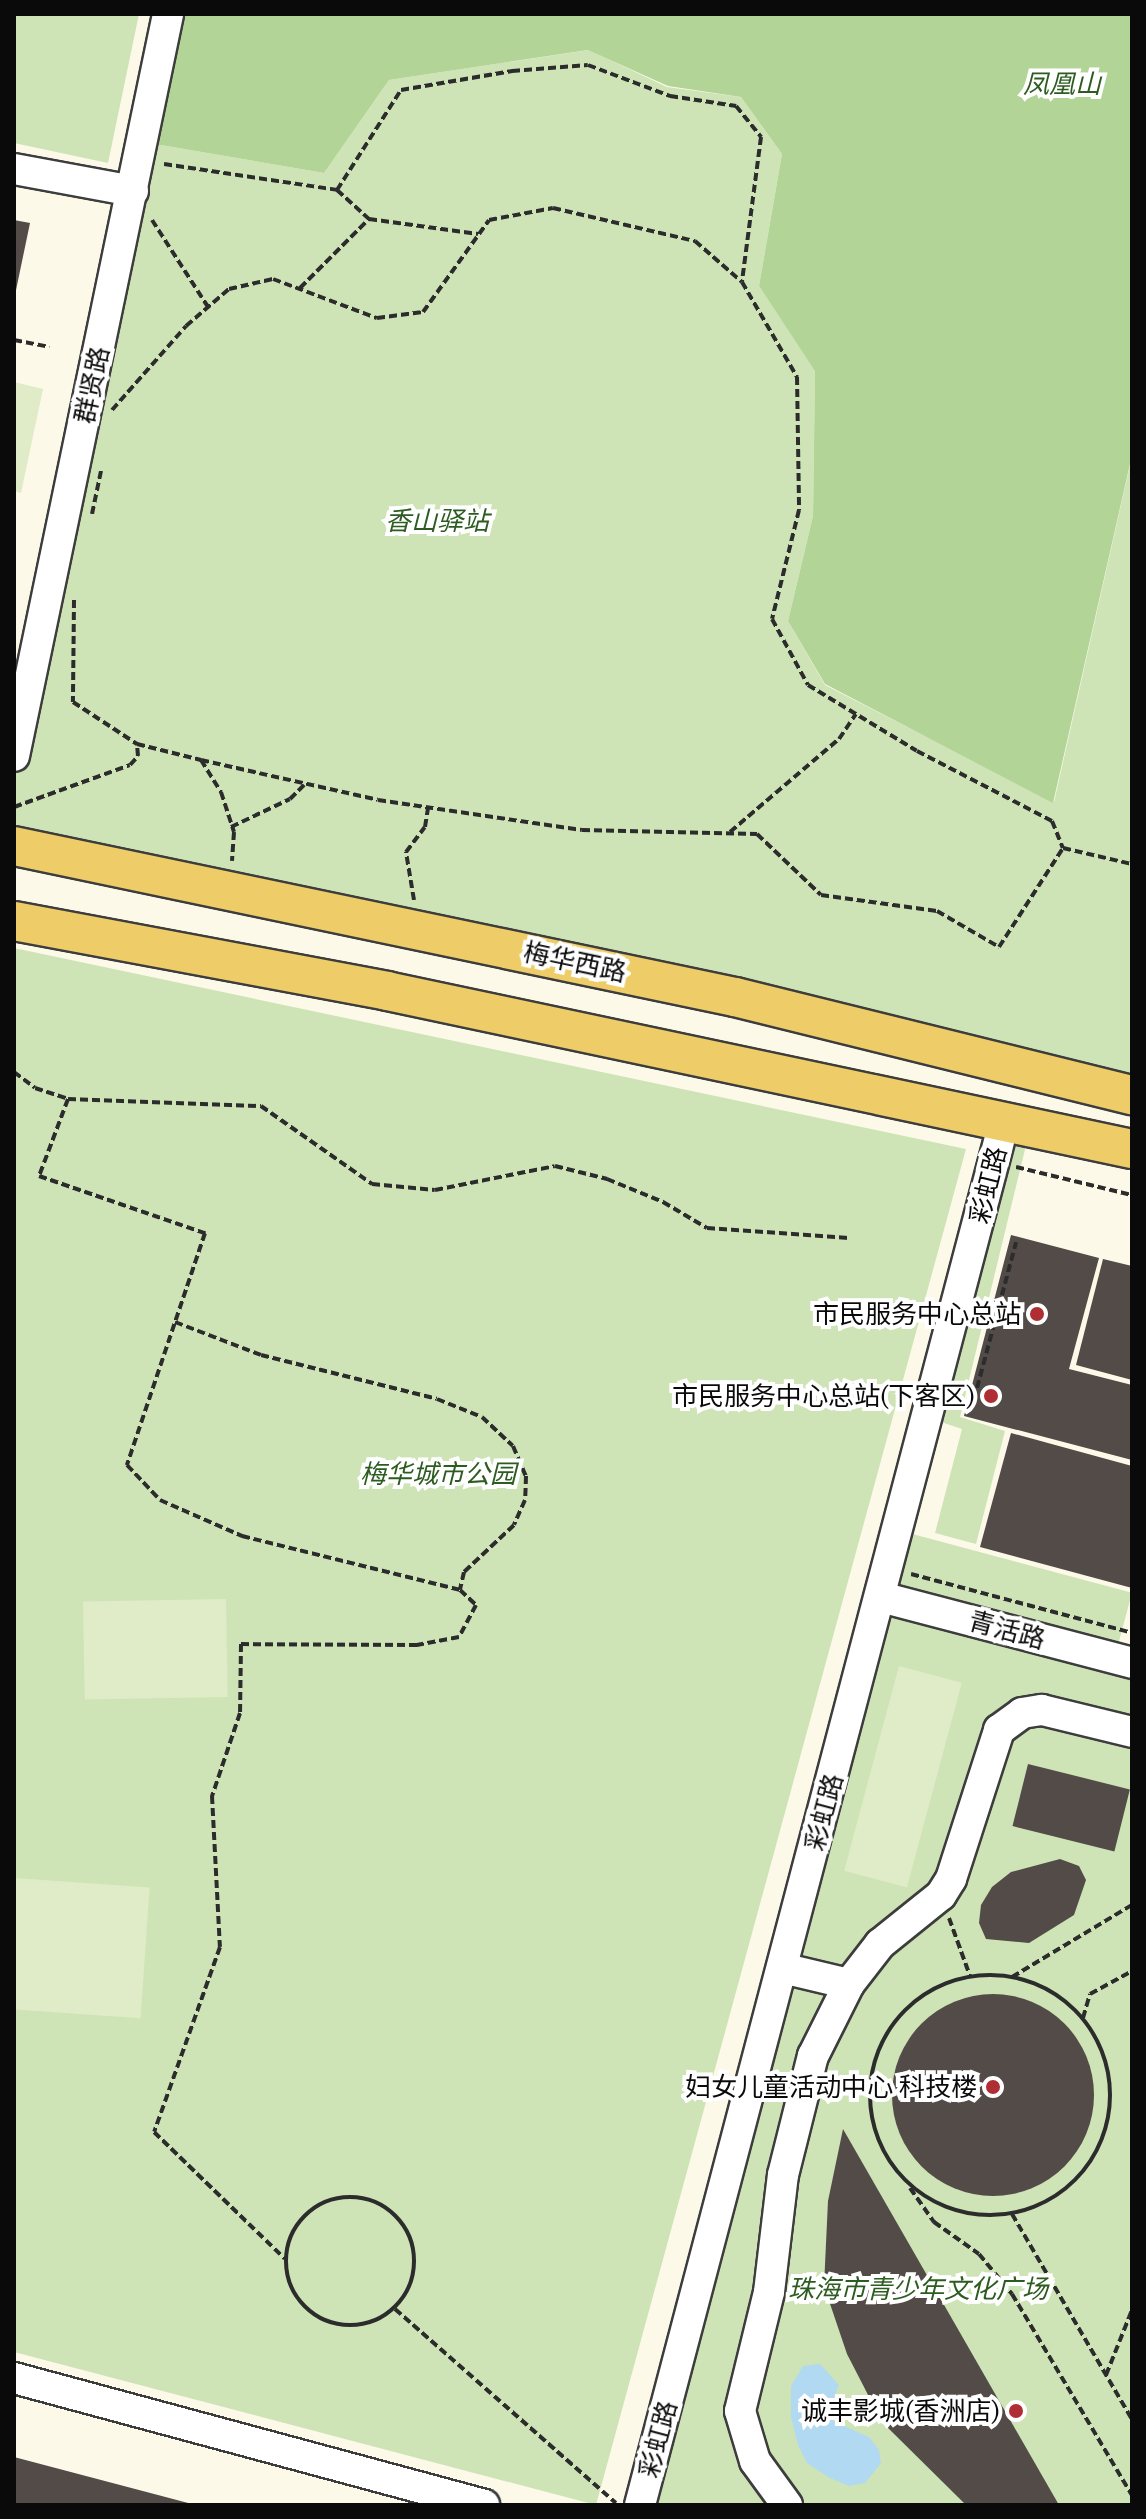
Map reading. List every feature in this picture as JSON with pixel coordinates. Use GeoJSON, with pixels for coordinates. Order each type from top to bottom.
{"type":"FeatureCollection","features":[{"type":"Feature","properties":{"kind":"main road","name":"梅华西路"},"geometry":{"type":"LineString","coordinates":[[14,846],[228,888],[735,997],[1132,1095]]}},
{"type":"Feature","properties":{"kind":"main road"},"geometry":{"type":"LineString","coordinates":[[14,921],[387,991],[1005,1119],[1132,1149]]}},
{"type":"Feature","properties":{"kind":"street","name":"群贤路"},"geometry":{"type":"LineString","coordinates":[[14,756],[168,14]]}},
{"type":"Feature","properties":{"kind":"street"},"geometry":{"type":"LineString","coordinates":[[14,169],[133,191]]}},
{"type":"Feature","properties":{"kind":"street","name":"彩虹路"},"geometry":{"type":"LineString","coordinates":[[640,2505],[1005,1119]]}},
{"type":"Feature","properties":{"kind":"street","name":"青活路"},"geometry":{"type":"LineString","coordinates":[[881,1597],[1132,1663]]}},
{"type":"Feature","properties":{"kind":"street"},"geometry":{"type":"LineString","coordinates":[[787,2505],[755,2461],[742,2423],[741,2394],[769,2292],[783,2175],[813,2056],[849,1984],[880,1944],[948,1906],[951,1879],[991,1743],[1009,1719],[1042,1710],[1132,1732]]}},
{"type":"Feature","properties":{"kind":"street"},"geometry":{"type":"LineString","coordinates":[[782,1968],[849,1984]]}},
{"type":"Feature","properties":{"kind":"street"},"geometry":{"type":"LineString","coordinates":[[14,2378],[484,2505]]}},
{"type":"Feature","properties":{"kind":"path"},"geometry":{"type":"LineString","coordinates":[[337,190],[401,90],[588,65],[670,96],[736,106],[761,137],[742,282]]}},
{"type":"Feature","properties":{"kind":"path"},"geometry":{"type":"LineString","coordinates":[[208,307],[133,191],[166,162],[337,190],[369,219],[479,235]]}},
{"type":"Feature","properties":{"kind":"path"},"geometry":{"type":"LineString","coordinates":[[102,421],[208,307],[229,289],[273,279],[377,318],[423,312],[489,220],[553,208],[695,241],[742,282],[797,377],[799,510],[772,619],[808,685],[1052,821],[1063,848]]}},
{"type":"Feature","properties":{"kind":"path"},"geometry":{"type":"LineString","coordinates":[[300,289],[369,219]]}},
{"type":"Feature","properties":{"kind":"path"},"geometry":{"type":"LineString","coordinates":[[14,340],[49,347]]}},
{"type":"Feature","properties":{"kind":"path"},"geometry":{"type":"LineString","coordinates":[[89,525],[101,468]]}},
{"type":"Feature","properties":{"kind":"path"},"geometry":{"type":"LineString","coordinates":[[74,595],[73,702],[137,744],[305,784],[428,808],[582,830],[757,834],[821,895],[937,911],[999,947],[1063,848]]}},
{"type":"Feature","properties":{"kind":"path"},"geometry":{"type":"LineString","coordinates":[[728,833],[839,739],[856,714]]}},
{"type":"Feature","properties":{"kind":"path"},"geometry":{"type":"LineString","coordinates":[[14,807],[130,765],[138,756],[137,744]]}},
{"type":"Feature","properties":{"kind":"path"},"geometry":{"type":"LineString","coordinates":[[201,760],[221,792],[235,844],[228,888]]}},
{"type":"Feature","properties":{"kind":"path"},"geometry":{"type":"LineString","coordinates":[[231,827],[290,799],[305,784]]}},
{"type":"Feature","properties":{"kind":"path"},"geometry":{"type":"LineString","coordinates":[[412,927],[415,891],[406,852],[425,827],[428,808]]}},
{"type":"Feature","properties":{"kind":"path"},"geometry":{"type":"LineString","coordinates":[[1063,848],[1132,864]]}},
{"type":"Feature","properties":{"kind":"path"},"geometry":{"type":"LineString","coordinates":[[14,1072],[35,1088],[68,1099],[261,1106],[372,1184],[435,1190],[555,1166],[607,1179],[663,1202],[707,1228],[849,1238]]}},
{"type":"Feature","properties":{"kind":"path"},"geometry":{"type":"LineString","coordinates":[[68,1099],[39,1176],[205,1233],[127,1465],[160,1500],[242,1536],[460,1590],[476,1605],[459,1637],[417,1645],[241,1644],[240,1713],[212,1796],[220,1947],[154,2132],[285,2259],[298,2301],[315,2316],[358,2326],[395,2309],[414,2273],[414,2252],[396,2216],[379,2204],[349,2197],[318,2205],[295,2228],[285,2259]]}},
{"type":"Feature","properties":{"kind":"path"},"geometry":{"type":"LineString","coordinates":[[994,1161],[1132,1195]]}},
{"type":"Feature","properties":{"kind":"path"},"geometry":{"type":"LineString","coordinates":[[977,1388],[1016,1242]]}},
{"type":"Feature","properties":{"kind":"path"},"geometry":{"type":"LineString","coordinates":[[175,1322],[261,1355],[437,1399],[482,1417],[513,1446],[526,1476],[525,1500],[514,1525],[464,1572],[460,1590]]}},
{"type":"Feature","properties":{"kind":"path"},"geometry":{"type":"LineString","coordinates":[[889,1568],[1132,1633]]}},
{"type":"Feature","properties":{"kind":"path"},"geometry":{"type":"LineString","coordinates":[[1012,1977],[1132,1905]]}},
{"type":"Feature","properties":{"kind":"path"},"geometry":{"type":"LineString","coordinates":[[937,1926],[948,1906]]}},
{"type":"Feature","properties":{"kind":"path"},"geometry":{"type":"LineString","coordinates":[[948,1906],[970,1976]]}},
{"type":"Feature","properties":{"kind":"path"},"geometry":{"type":"LineString","coordinates":[[1083,2018],[1090,1994],[1132,1971]]}},
{"type":"Feature","properties":{"kind":"path"},"geometry":{"type":"LineString","coordinates":[[906,2182],[937,2204],[974,2215],[1012,2214],[1051,2200],[1083,2173],[1104,2137],[1111,2096],[1104,2055],[1083,2018],[1051,1991],[1012,1977],[970,1976],[934,1988],[903,2011],[881,2042],[873,2066],[870,2116],[883,2152],[934,2222],[979,2254],[1012,2294],[1132,2495]]}},
{"type":"Feature","properties":{"kind":"path"},"geometry":{"type":"LineString","coordinates":[[1012,2214],[1132,2419]]}},
{"type":"Feature","properties":{"kind":"path"},"geometry":{"type":"LineString","coordinates":[[395,2309],[618,2505]]}},
{"type":"Feature","properties":{"kind":"path"},"geometry":{"type":"LineString","coordinates":[[1106,2375],[1132,2310]]}},
{"type":"Feature","properties":{"kind":"green space"},"geometry":{"type":"Polygon","coordinates":[[[14,14],[139,14],[108,163],[14,143],[14,14]]]}},
{"type":"Feature","properties":{"kind":"green space","name":"凤凰山"},"geometry":{"type":"Polygon","coordinates":[[[168,14],[1132,14],[1132,455],[1053,803],[825,684],[788,621],[813,516],[815,371],[759,286],[782,154],[741,97],[668,86],[588,50],[389,80],[324,173],[143,142],[168,14]]]}},
{"type":"Feature","properties":{"kind":"green space","name":"香山驿站"},"geometry":{"type":"Polygon","coordinates":[[[589,50],[667,87],[741,97],[782,154],[759,286],[815,370],[813,516],[788,621],[825,685],[1054,802],[1132,456],[1132,1095],[14,845],[14,758],[143,142],[324,173],[389,80],[589,50]]]}},
{"type":"Feature","properties":{"kind":"green space"},"geometry":{"type":"Polygon","coordinates":[[[14,382],[43,389],[21,493],[14,491],[14,382]]]}},
{"type":"Feature","properties":{"kind":"green space","name":"梅华城市公园"},"geometry":{"type":"Polygon","coordinates":[[[14,948],[966,1149],[596,2505],[14,2352],[14,948]]]}},
{"type":"Feature","properties":{"kind":"green space"},"geometry":{"type":"Polygon","coordinates":[[[1007,1125],[1030,1129],[960,1417],[1005,1431],[976,1544],[935,1533],[962,1429],[932,1419],[1007,1125]]]}},
{"type":"Feature","properties":{"kind":"green space"},"geometry":{"type":"Polygon","coordinates":[[[905,1532],[1132,1593],[1115,1655],[888,1594],[905,1532]]]}},
{"type":"Feature","properties":{"kind":"green space","name":"珠海市青少年文化广场"},"geometry":{"type":"Polygon","coordinates":[[[882,1597],[1132,1663],[1132,2505],[641,2505],[882,1597]]]}},
{"type":"Feature","properties":{"kind":"green space"},"geometry":{"type":"Polygon","coordinates":[[[226,1599],[228,1697],[85,1699],[83,1601],[226,1599]]]}},
{"type":"Feature","properties":{"kind":"green space"},"geometry":{"type":"Polygon","coordinates":[[[899,1666],[962,1683],[907,1888],[844,1871],[899,1666]]]}},
{"type":"Feature","properties":{"kind":"green space"},"geometry":{"type":"Polygon","coordinates":[[[14,1878],[150,1887],[141,2018],[14,2009],[14,1878]]]}},
{"type":"Feature","properties":{"kind":"water"},"geometry":{"type":"Polygon","coordinates":[[[820,2364],[839,2385],[830,2407],[833,2421],[869,2437],[879,2450],[881,2463],[865,2483],[849,2486],[828,2477],[807,2463],[798,2445],[791,2417],[791,2386],[803,2366],[820,2364]]]}},
{"type":"Feature","properties":{"kind":"building"},"geometry":{"type":"Polygon","coordinates":[[[14,220],[30,223],[15,295],[14,295],[14,220]]]}},
{"type":"Feature","properties":{"kind":"building","name":"市民服务中心总站"},"geometry":{"type":"Polygon","coordinates":[[[1011,1235],[1099,1258],[1069,1369],[1132,1385],[1132,1460],[964,1416],[1011,1235]]]}},
{"type":"Feature","properties":{"kind":"building"},"geometry":{"type":"Polygon","coordinates":[[[1103,1259],[1132,1266],[1132,1380],[1076,1365],[1103,1259]]]}},
{"type":"Feature","properties":{"kind":"building"},"geometry":{"type":"Polygon","coordinates":[[[1011,1433],[1132,1466],[1132,1588],[980,1547],[1011,1433]]]}},
{"type":"Feature","properties":{"kind":"building"},"geometry":{"type":"Polygon","coordinates":[[[1028,1764],[1130,1789],[1114,1852],[1013,1826],[1028,1764]]]}},
{"type":"Feature","properties":{"kind":"building"},"geometry":{"type":"Polygon","coordinates":[[[1060,1859],[1079,1866],[1086,1880],[1074,1915],[1029,1943],[986,1939],[979,1923],[981,1905],[992,1887],[1011,1872],[1060,1859]]]}},
{"type":"Feature","properties":{"kind":"building","name":"妇女儿童活动中心 科技楼"},"geometry":{"type":"Polygon","coordinates":[[[993,1994],[1032,2002],[1065,2023],[1086,2056],[1094,2095],[1086,2134],[1065,2167],[1032,2188],[993,2196],[954,2188],[921,2167],[900,2134],[892,2095],[900,2056],[921,2023],[954,2002],[993,1994]]]}},
{"type":"Feature","properties":{"kind":"building"},"geometry":{"type":"Polygon","coordinates":[[[843,2129],[1059,2505],[966,2505],[882,2422],[847,2354],[824,2286],[828,2201],[843,2129]]]}},
{"type":"Feature","properties":{"kind":"building"},"geometry":{"type":"Polygon","coordinates":[[[14,2457],[192,2504],[192,2505],[14,2505],[14,2457]]]}},
{"type":"Feature","properties":{"kind":"place","name":"市民服务中心总站"},"geometry":{"type":"Point","coordinates":[1037,1314]}},
{"type":"Feature","properties":{"kind":"place","name":"市民服务中心总站(下客区)"},"geometry":{"type":"Point","coordinates":[991,1396]}},
{"type":"Feature","properties":{"kind":"place","name":"妇女儿童活动中心 科技楼"},"geometry":{"type":"Point","coordinates":[993,2087]}},
{"type":"Feature","properties":{"kind":"place","name":"诚丰影城(香洲店)"},"geometry":{"type":"Point","coordinates":[1016,2411]}}]}
